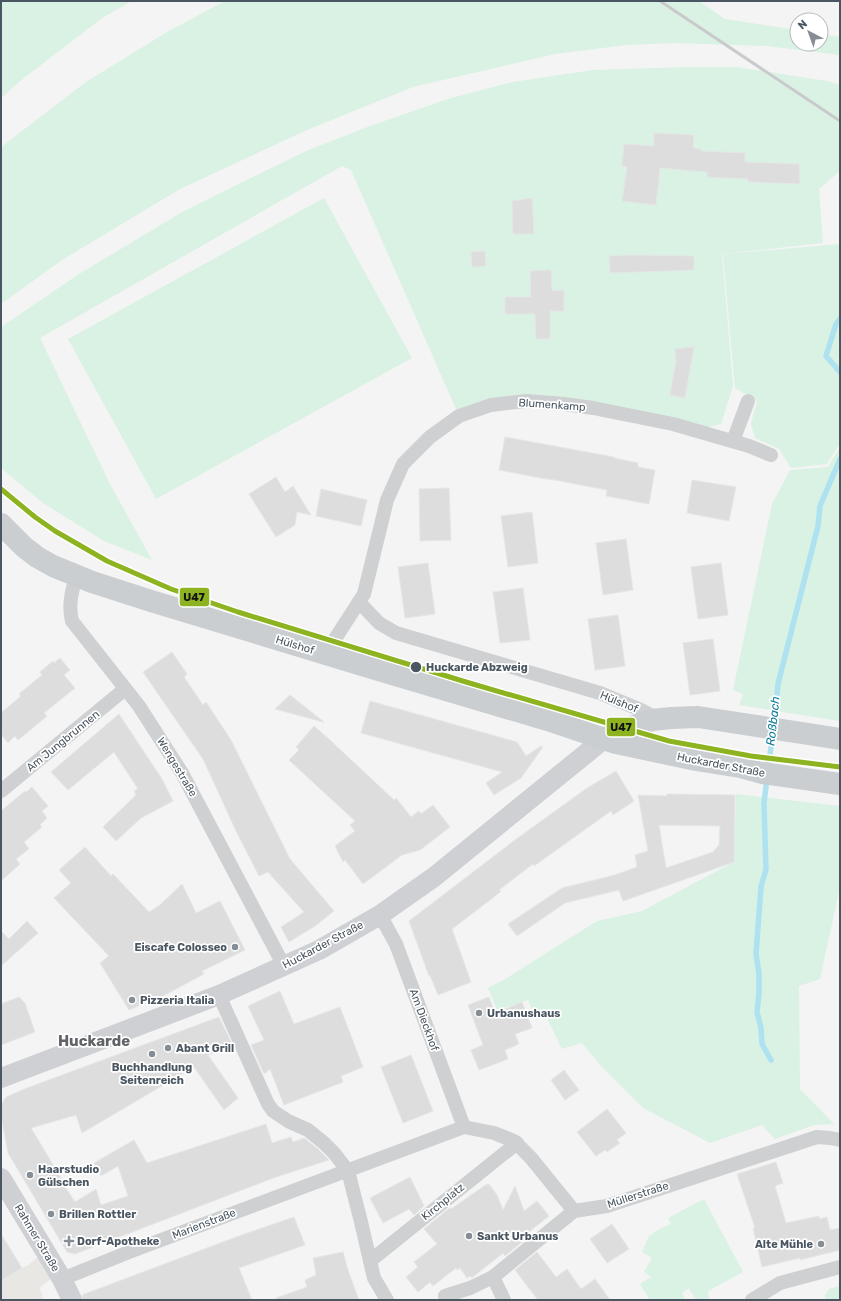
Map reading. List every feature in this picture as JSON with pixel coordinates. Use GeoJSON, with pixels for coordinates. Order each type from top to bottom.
{"type":"FeatureCollection","features":[{"type":"Feature","properties":{"kind":"main road","name":"Hülshof"},"geometry":{"type":"LineString","coordinates":[[1,524],[24,547],[37,557],[53,566],[92,582],[328,655],[554,722],[604,739]]}},
{"type":"Feature","properties":{"kind":"main road","name":"Huckarder Straße"},"geometry":{"type":"LineString","coordinates":[[1,1078],[219,995],[319,950],[380,915],[434,877],[604,739],[626,729],[658,719],[698,717],[755,725],[840,740]]}},
{"type":"Feature","properties":{"kind":"main road","name":"Huckarder Straße"},"geometry":{"type":"LineString","coordinates":[[604,739],[696,760],[740,767],[785,777],[840,784]]}},
{"type":"Feature","properties":{"kind":"main road","name":"Rahmer Straße"},"geometry":{"type":"LineString","coordinates":[[1,1178],[62,1279],[72,1300]]}},
{"type":"Feature","properties":{"kind":"street","name":"Blumenkamp"},"geometry":{"type":"LineString","coordinates":[[328,655],[333,642],[359,602],[366,587],[387,500],[403,464],[430,437],[460,416],[491,405],[526,401],[564,404],[593,408],[673,424],[733,441],[771,454]]}},
{"type":"Feature","properties":{"kind":"street"},"geometry":{"type":"LineString","coordinates":[[733,441],[748,401]]}},
{"type":"Feature","properties":{"kind":"street","name":"Wengestraße"},"geometry":{"type":"LineString","coordinates":[[76,576],[70,599],[72,621],[139,706],[182,773],[284,966]]}},
{"type":"Feature","properties":{"kind":"street","name":"Hülshof"},"geometry":{"type":"LineString","coordinates":[[359,602],[379,623],[396,633],[600,693],[641,710],[658,719]]}},
{"type":"Feature","properties":{"kind":"street","name":"Am Jungbrunnen"},"geometry":{"type":"LineString","coordinates":[[1,792],[125,689]]}},
{"type":"Feature","properties":{"kind":"street","name":"Am Dieckhof"},"geometry":{"type":"LineString","coordinates":[[380,915],[396,944],[464,1127]]}},
{"type":"Feature","properties":{"kind":"street"},"geometry":{"type":"LineString","coordinates":[[219,995],[273,1112],[308,1130],[324,1142],[348,1171],[374,1278],[387,1300]]}},
{"type":"Feature","properties":{"kind":"street"},"geometry":{"type":"LineString","coordinates":[[442,1298],[493,1278],[574,1211],[514,1141],[494,1133],[464,1127]]}},
{"type":"Feature","properties":{"kind":"street","name":"Marienstraße"},"geometry":{"type":"LineString","coordinates":[[62,1279],[137,1249],[464,1127]]}},
{"type":"Feature","properties":{"kind":"street","name":"Müllerstraße"},"geometry":{"type":"LineString","coordinates":[[574,1211],[607,1206],[817,1137],[840,1140]]}},
{"type":"Feature","properties":{"kind":"street","name":"Kirchplatz"},"geometry":{"type":"LineString","coordinates":[[370,1261],[516,1143]]}},
{"type":"Feature","properties":{"kind":"street"},"geometry":{"type":"LineString","coordinates":[[752,1300],[780,1283],[840,1267]]}},
{"type":"Feature","properties":{"kind":"street"},"geometry":{"type":"LineString","coordinates":[[493,1278],[504,1300]]}},
{"type":"Feature","properties":{"kind":"shaded area"},"geometry":{"type":"Polygon","coordinates":[[[38,1257],[51,1279],[39,1288],[43,1295],[41,1296],[44,1300],[1,1300],[1,1281],[27,1266],[38,1257]]]}},
{"type":"Feature","properties":{"kind":"green space"},"geometry":{"type":"Polygon","coordinates":[[[1,1],[132,1],[102,18],[24,78],[1,98],[1,1]]]}},
{"type":"Feature","properties":{"kind":"green space"},"geometry":{"type":"Polygon","coordinates":[[[225,1],[699,1],[725,19],[789,29],[789,49],[766,46],[676,43],[627,45],[555,54],[413,87],[307,130],[180,189],[62,260],[1,304],[1,147],[86,82],[167,32],[225,1]]]}},
{"type":"Feature","properties":{"kind":"green space"},"geometry":{"type":"Polygon","coordinates":[[[829,35],[840,37],[840,55],[815,52],[829,52],[829,35]]]}},
{"type":"Feature","properties":{"kind":"green space"},"geometry":{"type":"Polygon","coordinates":[[[736,67],[827,81],[840,85],[840,171],[819,189],[823,243],[722,254],[733,386],[721,424],[697,430],[526,401],[459,416],[351,170],[342,166],[40,338],[110,484],[152,560],[104,541],[43,503],[1,468],[1,327],[79,274],[184,211],[306,151],[370,126],[451,98],[513,82],[593,70],[736,67]]]}},
{"type":"Feature","properties":{"kind":"green space"},"geometry":{"type":"Polygon","coordinates":[[[324,198],[412,358],[156,499],[68,339],[324,198]]]}},
{"type":"Feature","properties":{"kind":"green space"},"geometry":{"type":"Polygon","coordinates":[[[840,244],[840,443],[827,464],[791,468],[779,449],[755,438],[751,424],[757,401],[735,388],[723,254],[840,244]]]}},
{"type":"Feature","properties":{"kind":"green space"},"geometry":{"type":"Polygon","coordinates":[[[840,447],[840,721],[739,705],[743,694],[733,690],[772,504],[790,470],[828,467],[840,447]]]}},
{"type":"Feature","properties":{"kind":"green space"},"geometry":{"type":"Polygon","coordinates":[[[736,794],[840,806],[840,887],[820,979],[799,986],[800,1089],[834,1124],[814,1125],[775,1139],[762,1125],[710,1143],[643,1108],[602,1067],[582,1043],[562,1049],[546,1016],[536,1020],[528,1000],[497,1010],[488,988],[507,978],[597,921],[642,911],[734,862],[736,794]]]}},
{"type":"Feature","properties":{"kind":"green space"},"geometry":{"type":"Polygon","coordinates":[[[704,1199],[743,1272],[708,1291],[709,1298],[705,1300],[696,1300],[689,1288],[682,1293],[685,1300],[650,1300],[640,1284],[651,1277],[644,1272],[652,1258],[642,1252],[649,1236],[661,1228],[671,1224],[668,1218],[704,1199]]]}},
{"type":"Feature","properties":{"kind":"green space"},"geometry":{"type":"Polygon","coordinates":[[[840,1286],[840,1300],[826,1300],[825,1295],[829,1289],[840,1286]]]}},
{"type":"Feature","properties":{"kind":"building"},"geometry":{"type":"Polygon","coordinates":[[[654,133],[694,135],[693,148],[701,149],[701,151],[745,153],[745,162],[799,164],[800,184],[748,182],[748,179],[707,177],[707,172],[660,168],[656,205],[622,201],[627,167],[622,166],[624,144],[654,146],[654,133]]]}},
{"type":"Feature","properties":{"kind":"building"},"geometry":{"type":"Polygon","coordinates":[[[532,198],[534,234],[513,234],[512,201],[532,198]]]}},
{"type":"Feature","properties":{"kind":"building"},"geometry":{"type":"Polygon","coordinates":[[[485,251],[486,266],[472,267],[471,252],[485,251]]]}},
{"type":"Feature","properties":{"kind":"building"},"geometry":{"type":"Polygon","coordinates":[[[609,256],[694,256],[694,270],[610,273],[609,256]]]}},
{"type":"Feature","properties":{"kind":"building"},"geometry":{"type":"Polygon","coordinates":[[[551,270],[552,291],[564,290],[564,311],[550,311],[550,339],[536,339],[535,314],[505,314],[505,297],[531,297],[530,271],[551,270]]]}},
{"type":"Feature","properties":{"kind":"building"},"geometry":{"type":"Polygon","coordinates":[[[694,347],[685,398],[670,395],[676,362],[675,349],[694,347]]]}},
{"type":"Feature","properties":{"kind":"building"},"geometry":{"type":"Polygon","coordinates":[[[505,437],[614,457],[638,463],[638,467],[655,470],[649,504],[606,496],[607,490],[499,470],[505,437]]]}},
{"type":"Feature","properties":{"kind":"building"},"geometry":{"type":"Polygon","coordinates":[[[276,477],[285,492],[293,486],[311,515],[297,512],[295,525],[276,537],[249,494],[276,477]]]}},
{"type":"Feature","properties":{"kind":"building"},"geometry":{"type":"Polygon","coordinates":[[[692,480],[736,487],[729,521],[687,513],[692,480]]]}},
{"type":"Feature","properties":{"kind":"building"},"geometry":{"type":"Polygon","coordinates":[[[449,488],[451,540],[420,541],[419,489],[449,488]]]}},
{"type":"Feature","properties":{"kind":"building"},"geometry":{"type":"Polygon","coordinates":[[[321,489],[367,500],[361,526],[316,516],[321,489]]]}},
{"type":"Feature","properties":{"kind":"building"},"geometry":{"type":"Polygon","coordinates":[[[532,512],[538,563],[508,567],[501,516],[532,512]]]}},
{"type":"Feature","properties":{"kind":"building"},"geometry":{"type":"Polygon","coordinates":[[[626,539],[633,590],[603,595],[596,543],[626,539]]]}},
{"type":"Feature","properties":{"kind":"building"},"geometry":{"type":"Polygon","coordinates":[[[428,563],[435,614],[405,618],[398,567],[428,563]]]}},
{"type":"Feature","properties":{"kind":"building"},"geometry":{"type":"Polygon","coordinates":[[[721,563],[728,615],[698,619],[691,567],[721,563]]]}},
{"type":"Feature","properties":{"kind":"building"},"geometry":{"type":"Polygon","coordinates":[[[523,588],[530,640],[500,643],[493,592],[523,588]]]}},
{"type":"Feature","properties":{"kind":"building"},"geometry":{"type":"Polygon","coordinates":[[[618,615],[625,666],[595,670],[588,619],[618,615]]]}},
{"type":"Feature","properties":{"kind":"building"},"geometry":{"type":"Polygon","coordinates":[[[713,639],[720,691],[690,695],[683,643],[713,639]]]}},
{"type":"Feature","properties":{"kind":"building"},"geometry":{"type":"Polygon","coordinates":[[[172,652],[187,674],[184,677],[203,705],[206,702],[231,740],[290,859],[334,911],[315,926],[289,942],[281,927],[304,912],[268,872],[259,876],[236,831],[203,759],[143,672],[172,652]]]}},
{"type":"Feature","properties":{"kind":"building"},"geometry":{"type":"Polygon","coordinates":[[[60,658],[70,670],[64,675],[75,688],[44,713],[47,716],[28,732],[18,740],[15,736],[8,743],[1,734],[1,713],[21,696],[19,694],[42,675],[40,672],[53,661],[54,663],[60,658]]]}},
{"type":"Feature","properties":{"kind":"building"},"geometry":{"type":"Polygon","coordinates":[[[290,695],[324,722],[275,709],[290,695]]]}},
{"type":"Feature","properties":{"kind":"building"},"geometry":{"type":"Polygon","coordinates":[[[370,701],[517,742],[526,756],[541,746],[543,747],[521,778],[494,795],[486,783],[502,772],[361,733],[370,701]]]}},
{"type":"Feature","properties":{"kind":"building"},"geometry":{"type":"Polygon","coordinates":[[[119,714],[162,779],[173,801],[141,818],[116,841],[103,827],[136,795],[134,791],[138,789],[114,752],[68,790],[51,772],[119,714]]]}},
{"type":"Feature","properties":{"kind":"building"},"geometry":{"type":"Polygon","coordinates":[[[314,726],[394,800],[396,798],[411,817],[419,811],[421,814],[433,805],[450,827],[420,850],[402,855],[363,884],[345,860],[343,862],[335,846],[355,831],[350,825],[355,821],[289,760],[299,750],[296,747],[314,726]]]}},
{"type":"Feature","properties":{"kind":"building"},"geometry":{"type":"Polygon","coordinates":[[[616,771],[634,801],[613,815],[611,811],[534,866],[533,864],[499,890],[501,891],[494,897],[452,929],[471,982],[438,995],[430,975],[429,976],[409,921],[515,840],[587,788],[616,771]]]}},
{"type":"Feature","properties":{"kind":"building"},"geometry":{"type":"Polygon","coordinates":[[[32,787],[48,806],[42,811],[47,818],[40,825],[42,827],[24,842],[29,849],[16,859],[20,864],[1,881],[1,811],[32,787]]]}},
{"type":"Feature","properties":{"kind":"building"},"geometry":{"type":"Polygon","coordinates":[[[667,794],[735,795],[734,862],[623,901],[619,890],[565,903],[517,936],[508,924],[562,888],[615,875],[637,867],[635,855],[648,851],[638,795],[667,796],[667,794]],[[659,825],[666,868],[713,852],[719,845],[720,826],[659,825]]]}},
{"type":"Feature","properties":{"kind":"building"},"geometry":{"type":"Polygon","coordinates":[[[85,847],[111,876],[113,874],[149,912],[160,905],[182,884],[196,913],[220,901],[245,950],[202,971],[204,974],[163,996],[129,1010],[100,963],[109,956],[54,898],[71,883],[59,870],[85,847]]]}},
{"type":"Feature","properties":{"kind":"building"},"geometry":{"type":"Polygon","coordinates":[[[27,921],[38,933],[1,966],[1,931],[9,939],[27,921]]]}},
{"type":"Feature","properties":{"kind":"building"},"geometry":{"type":"Polygon","coordinates":[[[280,991],[294,1024],[340,1007],[363,1067],[341,1076],[343,1082],[284,1105],[270,1069],[264,1074],[251,1045],[264,1040],[248,1006],[280,991]]]}},
{"type":"Feature","properties":{"kind":"building"},"geometry":{"type":"Polygon","coordinates":[[[19,997],[25,1003],[35,1032],[1,1045],[1,1004],[19,997]]]}},
{"type":"Feature","properties":{"kind":"building"},"geometry":{"type":"Polygon","coordinates":[[[489,997],[495,1013],[522,1002],[532,1028],[515,1034],[519,1044],[505,1050],[508,1059],[479,1070],[471,1050],[483,1045],[468,1005],[489,997]]]}},
{"type":"Feature","properties":{"kind":"building"},"geometry":{"type":"Polygon","coordinates":[[[219,1017],[233,1046],[208,1055],[238,1098],[224,1110],[194,1067],[82,1133],[76,1115],[31,1128],[75,1202],[96,1189],[101,1205],[128,1196],[118,1166],[101,1176],[94,1163],[134,1140],[147,1163],[266,1124],[272,1143],[291,1137],[293,1142],[304,1138],[329,1160],[276,1177],[75,1254],[67,1252],[8,1153],[1,1115],[1,1105],[6,1097],[219,1017]]]}},
{"type":"Feature","properties":{"kind":"building"},"geometry":{"type":"Polygon","coordinates":[[[411,1055],[433,1111],[403,1123],[381,1067],[411,1055]]]}},
{"type":"Feature","properties":{"kind":"building"},"geometry":{"type":"Polygon","coordinates":[[[564,1070],[579,1090],[565,1100],[551,1080],[564,1070]]]}},
{"type":"Feature","properties":{"kind":"building"},"geometry":{"type":"Polygon","coordinates":[[[607,1109],[626,1133],[617,1140],[620,1143],[607,1152],[605,1150],[596,1156],[577,1132],[607,1109]]]}},
{"type":"Feature","properties":{"kind":"building"},"geometry":{"type":"Polygon","coordinates":[[[776,1162],[783,1183],[775,1186],[786,1223],[819,1216],[819,1219],[827,1217],[830,1230],[840,1228],[840,1250],[800,1260],[800,1258],[762,1267],[753,1228],[755,1228],[737,1174],[776,1162]]]}},
{"type":"Feature","properties":{"kind":"building"},"geometry":{"type":"Polygon","coordinates":[[[410,1177],[424,1206],[414,1215],[409,1209],[383,1223],[370,1198],[410,1177]]]}},
{"type":"Feature","properties":{"kind":"building","name":"Sankt Urbanus"},"geometry":{"type":"Polygon","coordinates":[[[487,1184],[488,1186],[489,1184],[497,1195],[503,1210],[515,1186],[524,1211],[537,1201],[549,1216],[525,1235],[527,1238],[505,1256],[503,1253],[472,1278],[470,1276],[467,1278],[460,1268],[457,1270],[456,1268],[433,1286],[430,1282],[418,1292],[406,1277],[418,1267],[414,1262],[437,1244],[424,1229],[447,1210],[450,1208],[451,1209],[487,1184]]]}},
{"type":"Feature","properties":{"kind":"building"},"geometry":{"type":"Polygon","coordinates":[[[294,1217],[305,1245],[239,1268],[252,1300],[83,1300],[82,1295],[236,1237],[294,1217]]]}},
{"type":"Feature","properties":{"kind":"building"},"geometry":{"type":"Polygon","coordinates":[[[612,1224],[629,1249],[607,1263],[590,1239],[612,1224]]]}},
{"type":"Feature","properties":{"kind":"building"},"geometry":{"type":"Polygon","coordinates":[[[1,1234],[22,1268],[1,1281],[1,1234]]]}},
{"type":"Feature","properties":{"kind":"building"},"geometry":{"type":"Polygon","coordinates":[[[343,1252],[359,1300],[277,1300],[276,1298],[307,1287],[305,1280],[316,1275],[313,1258],[343,1252]]]}},
{"type":"Feature","properties":{"kind":"building"},"geometry":{"type":"Polygon","coordinates":[[[537,1252],[556,1277],[567,1269],[581,1289],[595,1279],[610,1300],[538,1300],[515,1270],[537,1252]]]}},
{"type":"Feature","properties":{"kind":"waterway","name":"Roßbach"},"geometry":{"type":"LineString","coordinates":[[840,319],[836,324],[826,356],[840,372]]}},
{"type":"Feature","properties":{"kind":"waterway","name":"Roßbach"},"geometry":{"type":"LineString","coordinates":[[774,724],[778,684],[818,526],[820,506],[840,459]]}},
{"type":"Feature","properties":{"kind":"waterway","name":"Roßbach"},"geometry":{"type":"LineString","coordinates":[[768,769],[773,732]]}},
{"type":"Feature","properties":{"kind":"waterway","name":"Roßbach"},"geometry":{"type":"LineString","coordinates":[[767,778],[764,803],[766,869],[761,887],[756,954],[759,974],[757,1012],[761,1028],[762,1044],[771,1060]]}},
{"type":"Feature","properties":{"kind":"railway"},"geometry":{"type":"LineString","coordinates":[[660,1],[840,121]]}},
{"type":"Feature","properties":{"kind":"transit line","name":"U47"},"geometry":{"type":"LineString","coordinates":[[1,489],[35,517],[55,531],[107,561],[171,589],[238,612],[466,682],[669,741],[751,756],[840,767]]}},
{"type":"Feature","properties":{"kind":"place","name":"Huckarde Abzweig"},"geometry":{"type":"Point","coordinates":[416,667]}},
{"type":"Feature","properties":{"kind":"place","name":"Eiscafe Colosseo"},"geometry":{"type":"Point","coordinates":[235,947]}},
{"type":"Feature","properties":{"kind":"place","name":"Pizzeria Italia"},"geometry":{"type":"Point","coordinates":[132,1000]}},
{"type":"Feature","properties":{"kind":"place","name":"Urbanushaus"},"geometry":{"type":"Point","coordinates":[479,1013]}},
{"type":"Feature","properties":{"kind":"place","name":"Abant Grill"},"geometry":{"type":"Point","coordinates":[168,1048]}},
{"type":"Feature","properties":{"kind":"place","name":"Buchhandlung Seitenreich"},"geometry":{"type":"Point","coordinates":[152,1054]}},
{"type":"Feature","properties":{"kind":"place","name":"Haarstudio Gülschen"},"geometry":{"type":"Point","coordinates":[30,1175]}},
{"type":"Feature","properties":{"kind":"place","name":"Brillen Rottler"},"geometry":{"type":"Point","coordinates":[51,1214]}},
{"type":"Feature","properties":{"kind":"place","name":"Sankt Urbanus"},"geometry":{"type":"Point","coordinates":[469,1236]}},
{"type":"Feature","properties":{"kind":"place","name":"Dorf-Apotheke"},"geometry":{"type":"Point","coordinates":[69,1241]}},
{"type":"Feature","properties":{"kind":"place","name":"Alte Mühle"},"geometry":{"type":"Point","coordinates":[821,1244]}},
{"type":"Feature","properties":{"kind":"district","name":"Huckarde"},"geometry":{"type":"Point","coordinates":[94,1041]}}]}
